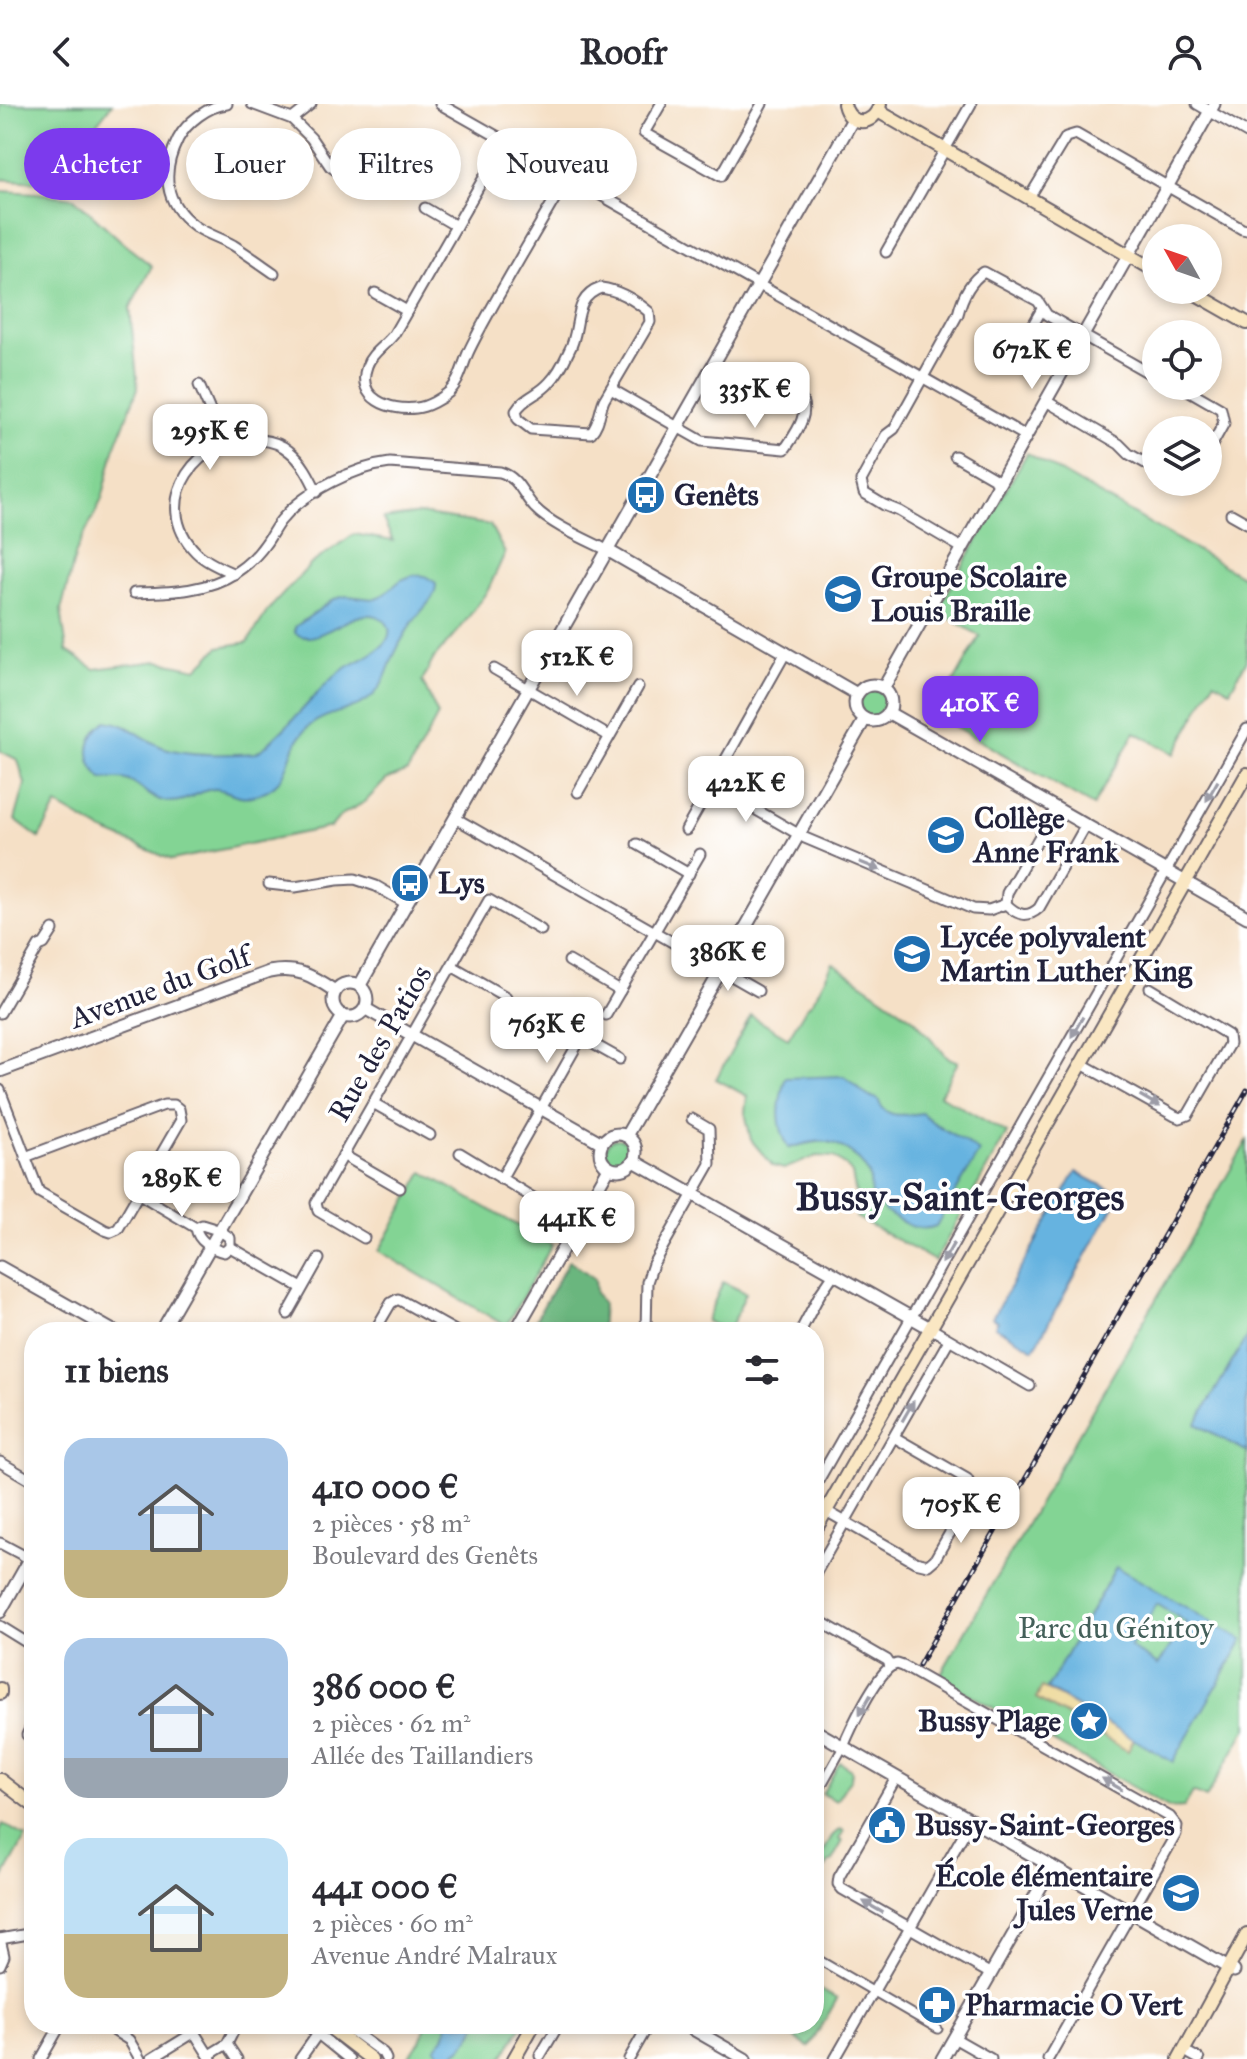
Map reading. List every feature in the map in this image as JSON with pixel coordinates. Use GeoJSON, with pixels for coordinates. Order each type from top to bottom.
{"type":"FeatureCollection","features":[{"type":"Feature","properties":{"kind":"main road"},"geometry":{"type":"LineString","coordinates":[[844,104],[853,119],[863,121],[877,114],[880,106]]}},
{"type":"Feature","properties":{"kind":"main road"},"geometry":{"type":"LineString","coordinates":[[880,106],[883,114],[1142,263]]}},
{"type":"Feature","properties":{"kind":"main road"},"geometry":{"type":"LineString","coordinates":[[1214,304],[1247,323]]}},
{"type":"Feature","properties":{"kind":"main road"},"geometry":{"type":"LineString","coordinates":[[824,1514],[1247,774]]}},
{"type":"Feature","properties":{"kind":"main road"},"geometry":{"type":"LineString","coordinates":[[0,1780],[24,1798]]}},
{"type":"Feature","properties":{"kind":"main road"},"geometry":{"type":"LineString","coordinates":[[1189,2058],[1247,1934]]}},
{"type":"Feature","properties":{"kind":"main road"},"geometry":{"type":"LineString","coordinates":[[1231,1969],[1247,1947]]}},
{"type":"Feature","properties":{"kind":"main road"},"geometry":{"type":"LineString","coordinates":[[328,2034],[371,2059]]}},
{"type":"Feature","properties":{"kind":"main road"},"geometry":{"type":"LineString","coordinates":[[514,2059],[528,2034]]}},
{"type":"Feature","properties":{"kind":"street"},"geometry":{"type":"LineString","coordinates":[[221,104],[182,131],[171,153],[166,176],[170,193],[179,211],[195,227],[232,245],[274,273]]}},
{"type":"Feature","properties":{"kind":"street"},"geometry":{"type":"LineString","coordinates":[[252,104],[292,119],[311,138],[330,166]]}},
{"type":"Feature","properties":{"kind":"street"},"geometry":{"type":"LineString","coordinates":[[292,119],[311,104]]}},
{"type":"Feature","properties":{"kind":"street"},"geometry":{"type":"LineString","coordinates":[[440,104],[482,128]]}},
{"type":"Feature","properties":{"kind":"street"},"geometry":{"type":"LineString","coordinates":[[458,114],[464,104]]}},
{"type":"Feature","properties":{"kind":"street"},"geometry":{"type":"LineString","coordinates":[[661,104],[644,133],[721,176],[762,104]]}},
{"type":"Feature","properties":{"kind":"street"},"geometry":{"type":"LineString","coordinates":[[886,252],[971,104]]}},
{"type":"Feature","properties":{"kind":"street"},"geometry":{"type":"LineString","coordinates":[[1197,104],[1212,108],[1247,133]]}},
{"type":"Feature","properties":{"kind":"street"},"geometry":{"type":"LineString","coordinates":[[884,687],[1212,108]]}},
{"type":"Feature","properties":{"kind":"street"},"geometry":{"type":"LineString","coordinates":[[360,985],[853,119]]}},
{"type":"Feature","properties":{"kind":"street"},"geometry":{"type":"LineString","coordinates":[[1029,198],[1066,137],[1076,134],[1247,230]]}},
{"type":"Feature","properties":{"kind":"street"},"geometry":{"type":"LineString","coordinates":[[477,190],[386,345],[369,361],[365,370],[365,385],[378,403],[418,408],[450,391],[459,379],[481,327],[554,200]]}},
{"type":"Feature","properties":{"kind":"street"},"geometry":{"type":"LineString","coordinates":[[610,200],[1026,436]]}},
{"type":"Feature","properties":{"kind":"street"},"geometry":{"type":"LineString","coordinates":[[425,208],[456,226]]}},
{"type":"Feature","properties":{"kind":"street"},"geometry":{"type":"LineString","coordinates":[[962,548],[864,493],[861,481],[886,435],[894,429],[975,278],[984,272],[1038,301],[1047,315],[1142,369]]}},
{"type":"Feature","properties":{"kind":"street"},"geometry":{"type":"LineString","coordinates":[[601,288],[612,289],[642,306],[649,312],[650,322],[611,389],[600,410],[598,424],[591,433],[531,429],[518,419],[516,411],[525,400],[548,385],[572,346],[580,305],[593,291],[601,288]]}},
{"type":"Feature","properties":{"kind":"street"},"geometry":{"type":"LineString","coordinates":[[375,293],[407,311]]}},
{"type":"Feature","properties":{"kind":"street"},"geometry":{"type":"LineString","coordinates":[[1020,348],[1042,309]]}},
{"type":"Feature","properties":{"kind":"street"},"geometry":{"type":"LineString","coordinates":[[611,389],[702,441],[785,449],[799,426],[804,409],[798,394],[775,380]]}},
{"type":"Feature","properties":{"kind":"street"},"geometry":{"type":"LineString","coordinates":[[199,385],[224,443]]}},
{"type":"Feature","properties":{"kind":"street"},"geometry":{"type":"LineString","coordinates":[[1205,400],[1221,409],[1222,427]]}},
{"type":"Feature","properties":{"kind":"street"},"geometry":{"type":"LineString","coordinates":[[1046,401],[1142,461]]}},
{"type":"Feature","properties":{"kind":"street"},"geometry":{"type":"LineString","coordinates":[[234,574],[195,551],[182,534],[178,521],[176,504],[182,479],[202,457],[224,443],[252,439],[274,442],[289,450],[302,465],[317,492]]}},
{"type":"Feature","properties":{"kind":"street"},"geometry":{"type":"LineString","coordinates":[[955,456],[1000,482]]}},
{"type":"Feature","properties":{"kind":"street"},"geometry":{"type":"LineString","coordinates":[[134,593],[170,592],[206,586],[234,574],[252,560],[293,507],[372,465],[390,463],[500,472],[515,479],[534,507],[548,518],[857,694]]}},
{"type":"Feature","properties":{"kind":"street"},"geometry":{"type":"LineString","coordinates":[[1231,514],[1247,523]]}},
{"type":"Feature","properties":{"kind":"street"},"geometry":{"type":"LineString","coordinates":[[686,830],[786,652]]}},
{"type":"Feature","properties":{"kind":"street"},"geometry":{"type":"LineString","coordinates":[[494,669],[609,736]]}},
{"type":"Feature","properties":{"kind":"street"},"geometry":{"type":"LineString","coordinates":[[866,686],[884,687],[892,701],[889,713],[877,721],[865,719],[857,711],[857,694],[866,686]]}},
{"type":"Feature","properties":{"kind":"street"},"geometry":{"type":"LineString","coordinates":[[578,792],[638,687]]}},
{"type":"Feature","properties":{"kind":"street"},"geometry":{"type":"LineString","coordinates":[[889,713],[1247,917]]}},
{"type":"Feature","properties":{"kind":"street"},"geometry":{"type":"LineString","coordinates":[[626,1136],[865,719]]}},
{"type":"Feature","properties":{"kind":"street"},"geometry":{"type":"LineString","coordinates":[[824,1471],[1247,729]]}},
{"type":"Feature","properties":{"kind":"street"},"geometry":{"type":"LineString","coordinates":[[713,785],[798,835],[973,909],[989,910],[1006,904]]}},
{"type":"Feature","properties":{"kind":"street"},"geometry":{"type":"LineString","coordinates":[[1006,904],[1007,893],[1056,808]]}},
{"type":"Feature","properties":{"kind":"street"},"geometry":{"type":"LineString","coordinates":[[455,818],[758,991]]}},
{"type":"Feature","properties":{"kind":"street"},"geometry":{"type":"LineString","coordinates":[[1006,904],[1024,916],[1033,914],[1086,825]]}},
{"type":"Feature","properties":{"kind":"street"},"geometry":{"type":"LineString","coordinates":[[637,844],[689,874]]}},
{"type":"Feature","properties":{"kind":"street"},"geometry":{"type":"LineString","coordinates":[[606,1015],[700,854]]}},
{"type":"Feature","properties":{"kind":"street"},"geometry":{"type":"LineString","coordinates":[[269,884],[295,887],[355,879],[376,886],[407,904]]}},
{"type":"Feature","properties":{"kind":"street","name":"Rue des Patios"},"geometry":{"type":"LineString","coordinates":[[364,1238],[318,1211],[316,1203],[489,900],[541,930]]}},
{"type":"Feature","properties":{"kind":"street"},"geometry":{"type":"LineString","coordinates":[[0,1013],[39,946],[44,944],[53,930]]}},
{"type":"Feature","properties":{"kind":"street"},"geometry":{"type":"LineString","coordinates":[[569,961],[620,991]]}},
{"type":"Feature","properties":{"kind":"street"},"geometry":{"type":"LineString","coordinates":[[452,966],[506,997]]}},
{"type":"Feature","properties":{"kind":"street","name":"Avenue du Golf"},"geometry":{"type":"LineString","coordinates":[[0,1071],[269,972],[298,971],[335,991]]}},
{"type":"Feature","properties":{"kind":"street"},"geometry":{"type":"LineString","coordinates":[[344,983],[360,985],[368,998],[366,1009],[353,1017],[343,1016],[335,1008],[335,991],[344,983]]}},
{"type":"Feature","properties":{"kind":"street"},"geometry":{"type":"LineString","coordinates":[[1082,1064],[1175,1116],[1188,1115],[1229,1044],[1228,1035],[1150,988]]}},
{"type":"Feature","properties":{"kind":"street"},"geometry":{"type":"LineString","coordinates":[[366,1009],[602,1143]]}},
{"type":"Feature","properties":{"kind":"street"},"geometry":{"type":"LineString","coordinates":[[531,1009],[620,1059]]}},
{"type":"Feature","properties":{"kind":"street"},"geometry":{"type":"LineString","coordinates":[[167,1322],[343,1016]]}},
{"type":"Feature","properties":{"kind":"street"},"geometry":{"type":"LineString","coordinates":[[501,1179],[581,1038]]}},
{"type":"Feature","properties":{"kind":"street"},"geometry":{"type":"LineString","coordinates":[[0,1090],[25,1157],[39,1192],[111,1232],[118,1229],[181,1120],[179,1109],[174,1105],[164,1105],[25,1157]]}},
{"type":"Feature","properties":{"kind":"street"},"geometry":{"type":"LineString","coordinates":[[373,1103],[430,1135]]}},
{"type":"Feature","properties":{"kind":"street"},"geometry":{"type":"LineString","coordinates":[[646,1322],[647,1282],[653,1264],[710,1164],[709,1129],[692,1119]]}},
{"type":"Feature","properties":{"kind":"street"},"geometry":{"type":"LineString","coordinates":[[613,1135],[626,1136],[635,1146],[634,1161],[625,1169],[609,1168],[601,1160],[602,1143],[613,1135]]}},
{"type":"Feature","properties":{"kind":"street"},"geometry":{"type":"LineString","coordinates":[[460,1153],[540,1202]]}},
{"type":"Feature","properties":{"kind":"street"},"geometry":{"type":"LineString","coordinates":[[343,1155],[400,1188]]}},
{"type":"Feature","properties":{"kind":"street"},"geometry":{"type":"LineString","coordinates":[[634,1161],[1030,1386]]}},
{"type":"Feature","properties":{"kind":"street"},"geometry":{"type":"LineString","coordinates":[[521,1322],[609,1168]]}},
{"type":"Feature","properties":{"kind":"street"},"geometry":{"type":"LineString","coordinates":[[139,1194],[196,1228],[197,1234],[210,1247],[224,1252],[230,1247]]}},
{"type":"Feature","properties":{"kind":"street"},"geometry":{"type":"LineString","coordinates":[[196,1228],[202,1225],[219,1231],[230,1238],[230,1247]]}},
{"type":"Feature","properties":{"kind":"street"},"geometry":{"type":"LineString","coordinates":[[230,1247],[302,1288]]}},
{"type":"Feature","properties":{"kind":"street"},"geometry":{"type":"LineString","coordinates":[[288,1314],[319,1259]]}},
{"type":"Feature","properties":{"kind":"street"},"geometry":{"type":"LineString","coordinates":[[0,1267],[97,1322]]}},
{"type":"Feature","properties":{"kind":"street"},"geometry":{"type":"LineString","coordinates":[[805,1322],[833,1275]]}},
{"type":"Feature","properties":{"kind":"street"},"geometry":{"type":"LineString","coordinates":[[380,1322],[391,1303],[398,1299],[439,1322]]}},
{"type":"Feature","properties":{"kind":"street"},"geometry":{"type":"LineString","coordinates":[[824,1559],[949,1340]]}},
{"type":"Feature","properties":{"kind":"street"},"geometry":{"type":"LineString","coordinates":[[826,1511],[915,1562],[928,1565],[935,1559],[972,1494],[971,1487],[967,1479],[894,1437]]}},
{"type":"Feature","properties":{"kind":"street"},"geometry":{"type":"LineString","coordinates":[[0,1462],[24,1476]]}},
{"type":"Feature","properties":{"kind":"street"},"geometry":{"type":"LineString","coordinates":[[0,1543],[24,1553]]}},
{"type":"Feature","properties":{"kind":"street"},"geometry":{"type":"LineString","coordinates":[[0,1612],[24,1570]]}},
{"type":"Feature","properties":{"kind":"street"},"geometry":{"type":"LineString","coordinates":[[824,1624],[887,1660],[891,1666]]}},
{"type":"Feature","properties":{"kind":"street"},"geometry":{"type":"LineString","coordinates":[[0,1626],[24,1641]]}},
{"type":"Feature","properties":{"kind":"street"},"geometry":{"type":"LineString","coordinates":[[824,1781],[885,1671],[891,1666],[902,1665],[1170,1817],[1177,1826],[1176,1834],[1048,2059]]}},
{"type":"Feature","properties":{"kind":"street"},"geometry":{"type":"LineString","coordinates":[[824,1736],[1231,1969]]}},
{"type":"Feature","properties":{"kind":"street"},"geometry":{"type":"LineString","coordinates":[[896,1778],[839,1877],[838,1884],[991,1974]]}},
{"type":"Feature","properties":{"kind":"street"},"geometry":{"type":"LineString","coordinates":[[835,2059],[971,1821]]}},
{"type":"Feature","properties":{"kind":"street"},"geometry":{"type":"LineString","coordinates":[[942,2059],[1052,1867]]}},
{"type":"Feature","properties":{"kind":"street"},"geometry":{"type":"LineString","coordinates":[[0,1965],[4,1956],[0,1939],[24,1935]]}},
{"type":"Feature","properties":{"kind":"street"},"geometry":{"type":"LineString","coordinates":[[824,1963],[938,2029]]}},
{"type":"Feature","properties":{"kind":"street"},"geometry":{"type":"LineString","coordinates":[[41,2059],[55,2034]]}},
{"type":"Feature","properties":{"kind":"street"},"geometry":{"type":"LineString","coordinates":[[120,2034],[129,2040],[140,2059]]}},
{"type":"Feature","properties":{"kind":"street"},"geometry":{"type":"LineString","coordinates":[[151,2059],[184,2034]]}},
{"type":"Feature","properties":{"kind":"street"},"geometry":{"type":"LineString","coordinates":[[196,2034],[208,2054],[227,2044],[232,2034]]}},
{"type":"Feature","properties":{"kind":"street"},"geometry":{"type":"LineString","coordinates":[[300,2059],[318,2034]]}},
{"type":"Feature","properties":{"kind":"street"},"geometry":{"type":"LineString","coordinates":[[325,2034],[349,2059]]}},
{"type":"Feature","properties":{"kind":"street"},"geometry":{"type":"LineString","coordinates":[[357,2034],[383,2053],[386,2059]]}},
{"type":"Feature","properties":{"kind":"street"},"geometry":{"type":"LineString","coordinates":[[522,2045],[543,2058],[554,2034]]}},
{"type":"Feature","properties":{"kind":"street"},"geometry":{"type":"LineString","coordinates":[[629,2059],[643,2034]]}},
{"type":"Feature","properties":{"kind":"street"},"geometry":{"type":"LineString","coordinates":[[702,2034],[745,2059]]}},
{"type":"Feature","properties":{"kind":"street"},"geometry":{"type":"LineString","coordinates":[[954,2038],[991,2059]]}},
{"type":"Feature","properties":{"kind":"street"},"geometry":{"type":"LineString","coordinates":[[227,2044],[237,2059]]}},
{"type":"Feature","properties":{"kind":"green space"},"geometry":{"type":"Polygon","coordinates":[[[0,104],[112,104],[93,128],[24,128],[24,181],[0,179],[0,104]]]}},
{"type":"Feature","properties":{"kind":"green space"},"geometry":{"type":"Polygon","coordinates":[[[0,191],[24,192],[24,200],[76,200],[152,266],[130,308],[138,388],[114,450],[102,499],[76,552],[61,610],[67,651],[95,669],[158,661],[197,669],[219,647],[248,642],[268,610],[311,564],[354,534],[393,541],[383,519],[420,514],[490,525],[505,553],[488,590],[434,658],[422,681],[438,715],[408,771],[386,780],[365,802],[341,815],[331,827],[172,860],[99,829],[57,805],[39,838],[15,820],[25,784],[18,760],[0,751],[0,191]]]}},
{"type":"Feature","properties":{"kind":"green space"},"geometry":{"type":"Polygon","coordinates":[[[1027,453],[1247,579],[1247,660],[1230,690],[1214,681],[1175,754],[1135,732],[1093,806],[935,715],[980,636],[937,611],[1027,453]]]}},
{"type":"Feature","properties":{"kind":"green space"},"geometry":{"type":"Polygon","coordinates":[[[873,690],[883,694],[887,704],[883,714],[873,718],[863,714],[859,704],[863,694],[873,690]]]}},
{"type":"Feature","properties":{"kind":"green space"},"geometry":{"type":"Polygon","coordinates":[[[833,963],[915,1020],[947,1057],[958,1062],[940,1095],[1007,1133],[935,1261],[856,1217],[859,1210],[852,1174],[834,1157],[817,1156],[784,1169],[773,1166],[751,1140],[745,1112],[747,1096],[716,1079],[751,1016],[788,1038],[813,1001],[833,963]]]}},
{"type":"Feature","properties":{"kind":"green space"},"geometry":{"type":"Polygon","coordinates":[[[618,1139],[627,1143],[631,1152],[627,1161],[618,1165],[609,1161],[605,1152],[609,1143],[618,1139]]]}},
{"type":"Feature","properties":{"kind":"green space","name":"Parc du Génitoy"},"geometry":{"type":"Polygon","coordinates":[[[1247,1141],[1247,1728],[1206,1798],[1193,1792],[1184,1807],[1170,1808],[939,1677],[1247,1141]]]}},
{"type":"Feature","properties":{"kind":"green space"},"geometry":{"type":"Polygon","coordinates":[[[423,1172],[552,1245],[508,1322],[499,1322],[379,1251],[423,1172]]]}},
{"type":"Feature","properties":{"kind":"green space"},"geometry":{"type":"Polygon","coordinates":[[[569,1260],[595,1279],[596,1293],[603,1304],[602,1322],[534,1322],[569,1260]]]}},
{"type":"Feature","properties":{"kind":"green space"},"geometry":{"type":"Polygon","coordinates":[[[723,1282],[746,1293],[733,1322],[706,1321],[723,1282]]]}},
{"type":"Feature","properties":{"kind":"green space"},"geometry":{"type":"Polygon","coordinates":[[[840,1762],[852,1771],[851,1778],[836,1801],[824,1795],[840,1762]]]}},
{"type":"Feature","properties":{"kind":"green space"},"geometry":{"type":"Polygon","coordinates":[[[3,1824],[24,1836],[2,1880],[0,1879],[0,1830],[3,1824]]]}},
{"type":"Feature","properties":{"kind":"green space"},"geometry":{"type":"Polygon","coordinates":[[[840,1829],[844,1831],[839,1839],[843,1841],[826,1867],[824,1851],[840,1829]]]}},
{"type":"Feature","properties":{"kind":"green space"},"geometry":{"type":"Polygon","coordinates":[[[824,1992],[837,1999],[824,2021],[824,1992]]]}},
{"type":"Feature","properties":{"kind":"green space"},"geometry":{"type":"Polygon","coordinates":[[[423,2034],[517,2034],[502,2059],[407,2059],[423,2034]]]}},
{"type":"Feature","properties":{"kind":"green space"},"geometry":{"type":"Polygon","coordinates":[[[788,2034],[817,2034],[809,2047],[788,2034]]]}},
{"type":"Feature","properties":{"kind":"sand","name":"Bussy Plage"},"geometry":{"type":"Polygon","coordinates":[[[1042,1687],[1134,1739],[1128,1751],[1036,1698],[1042,1687]]]}},
{"type":"Feature","properties":{"kind":"water"},"geometry":{"type":"Polygon","coordinates":[[[413,575],[425,576],[436,583],[435,592],[402,639],[381,686],[366,701],[320,719],[306,729],[275,785],[246,797],[210,789],[171,802],[153,797],[123,779],[102,779],[96,772],[89,757],[90,742],[106,721],[129,728],[155,744],[172,750],[208,754],[256,753],[330,680],[371,654],[389,636],[389,628],[382,619],[366,615],[313,636],[304,637],[295,633],[295,627],[334,599],[347,596],[373,599],[413,575]]]}},
{"type":"Feature","properties":{"kind":"water"},"geometry":{"type":"Polygon","coordinates":[[[844,1076],[868,1096],[878,1099],[890,1113],[922,1113],[979,1152],[936,1226],[915,1227],[884,1211],[882,1204],[871,1199],[870,1179],[865,1167],[840,1146],[818,1142],[789,1148],[781,1130],[779,1114],[785,1078],[844,1076]]]}},
{"type":"Feature","properties":{"kind":"water"},"geometry":{"type":"Polygon","coordinates":[[[1076,1172],[1120,1195],[1034,1349],[995,1327],[998,1321],[992,1318],[1076,1172]]]}},
{"type":"Feature","properties":{"kind":"water"},"geometry":{"type":"Polygon","coordinates":[[[1247,1336],[1247,1452],[1196,1424],[1247,1336]]]}},
{"type":"Feature","properties":{"kind":"water"},"geometry":{"type":"Polygon","coordinates":[[[1116,1567],[1243,1640],[1173,1762],[1047,1689],[1116,1567]],[[1157,1604],[1130,1647],[1158,1665],[1186,1622],[1157,1604]]]}},
{"type":"Feature","properties":{"kind":"water"},"geometry":{"type":"Polygon","coordinates":[[[445,2034],[472,2034],[464,2046],[442,2057],[435,2048],[445,2034]]]}},
{"type":"Feature","properties":{"kind":"railway"},"geometry":{"type":"LineString","coordinates":[[919,1665],[1247,1090]]}},
{"type":"Feature","properties":{"kind":"place","name":"Genêts"},"geometry":{"type":"Point","coordinates":[646,495]}},
{"type":"Feature","properties":{"kind":"place","name":"Groupe Scolaire Louis Braille"},"geometry":{"type":"Point","coordinates":[843,594]}},
{"type":"Feature","properties":{"kind":"place","name":"Collège Anne Frank"},"geometry":{"type":"Point","coordinates":[946,835]}},
{"type":"Feature","properties":{"kind":"place","name":"Lys"},"geometry":{"type":"Point","coordinates":[410,883]}},
{"type":"Feature","properties":{"kind":"place","name":"Lycée polyvalent Martin Luther King"},"geometry":{"type":"Point","coordinates":[912,954]}},
{"type":"Feature","properties":{"kind":"place","name":"Bussy Plage"},"geometry":{"type":"Point","coordinates":[1089,1721]}},
{"type":"Feature","properties":{"kind":"place","name":"Bussy-Saint-Georges"},"geometry":{"type":"Point","coordinates":[887,1825]}},
{"type":"Feature","properties":{"kind":"place","name":"École élémentaire Jules Verne"},"geometry":{"type":"Point","coordinates":[1181,1893]}},
{"type":"Feature","properties":{"kind":"place","name":"Pharmacie O Vert"},"geometry":{"type":"Point","coordinates":[937,2005]}},
{"type":"Feature","properties":{"kind":"district","name":"Bussy-Saint-Georges"},"geometry":{"type":"Point","coordinates":[960,1197]}}]}
